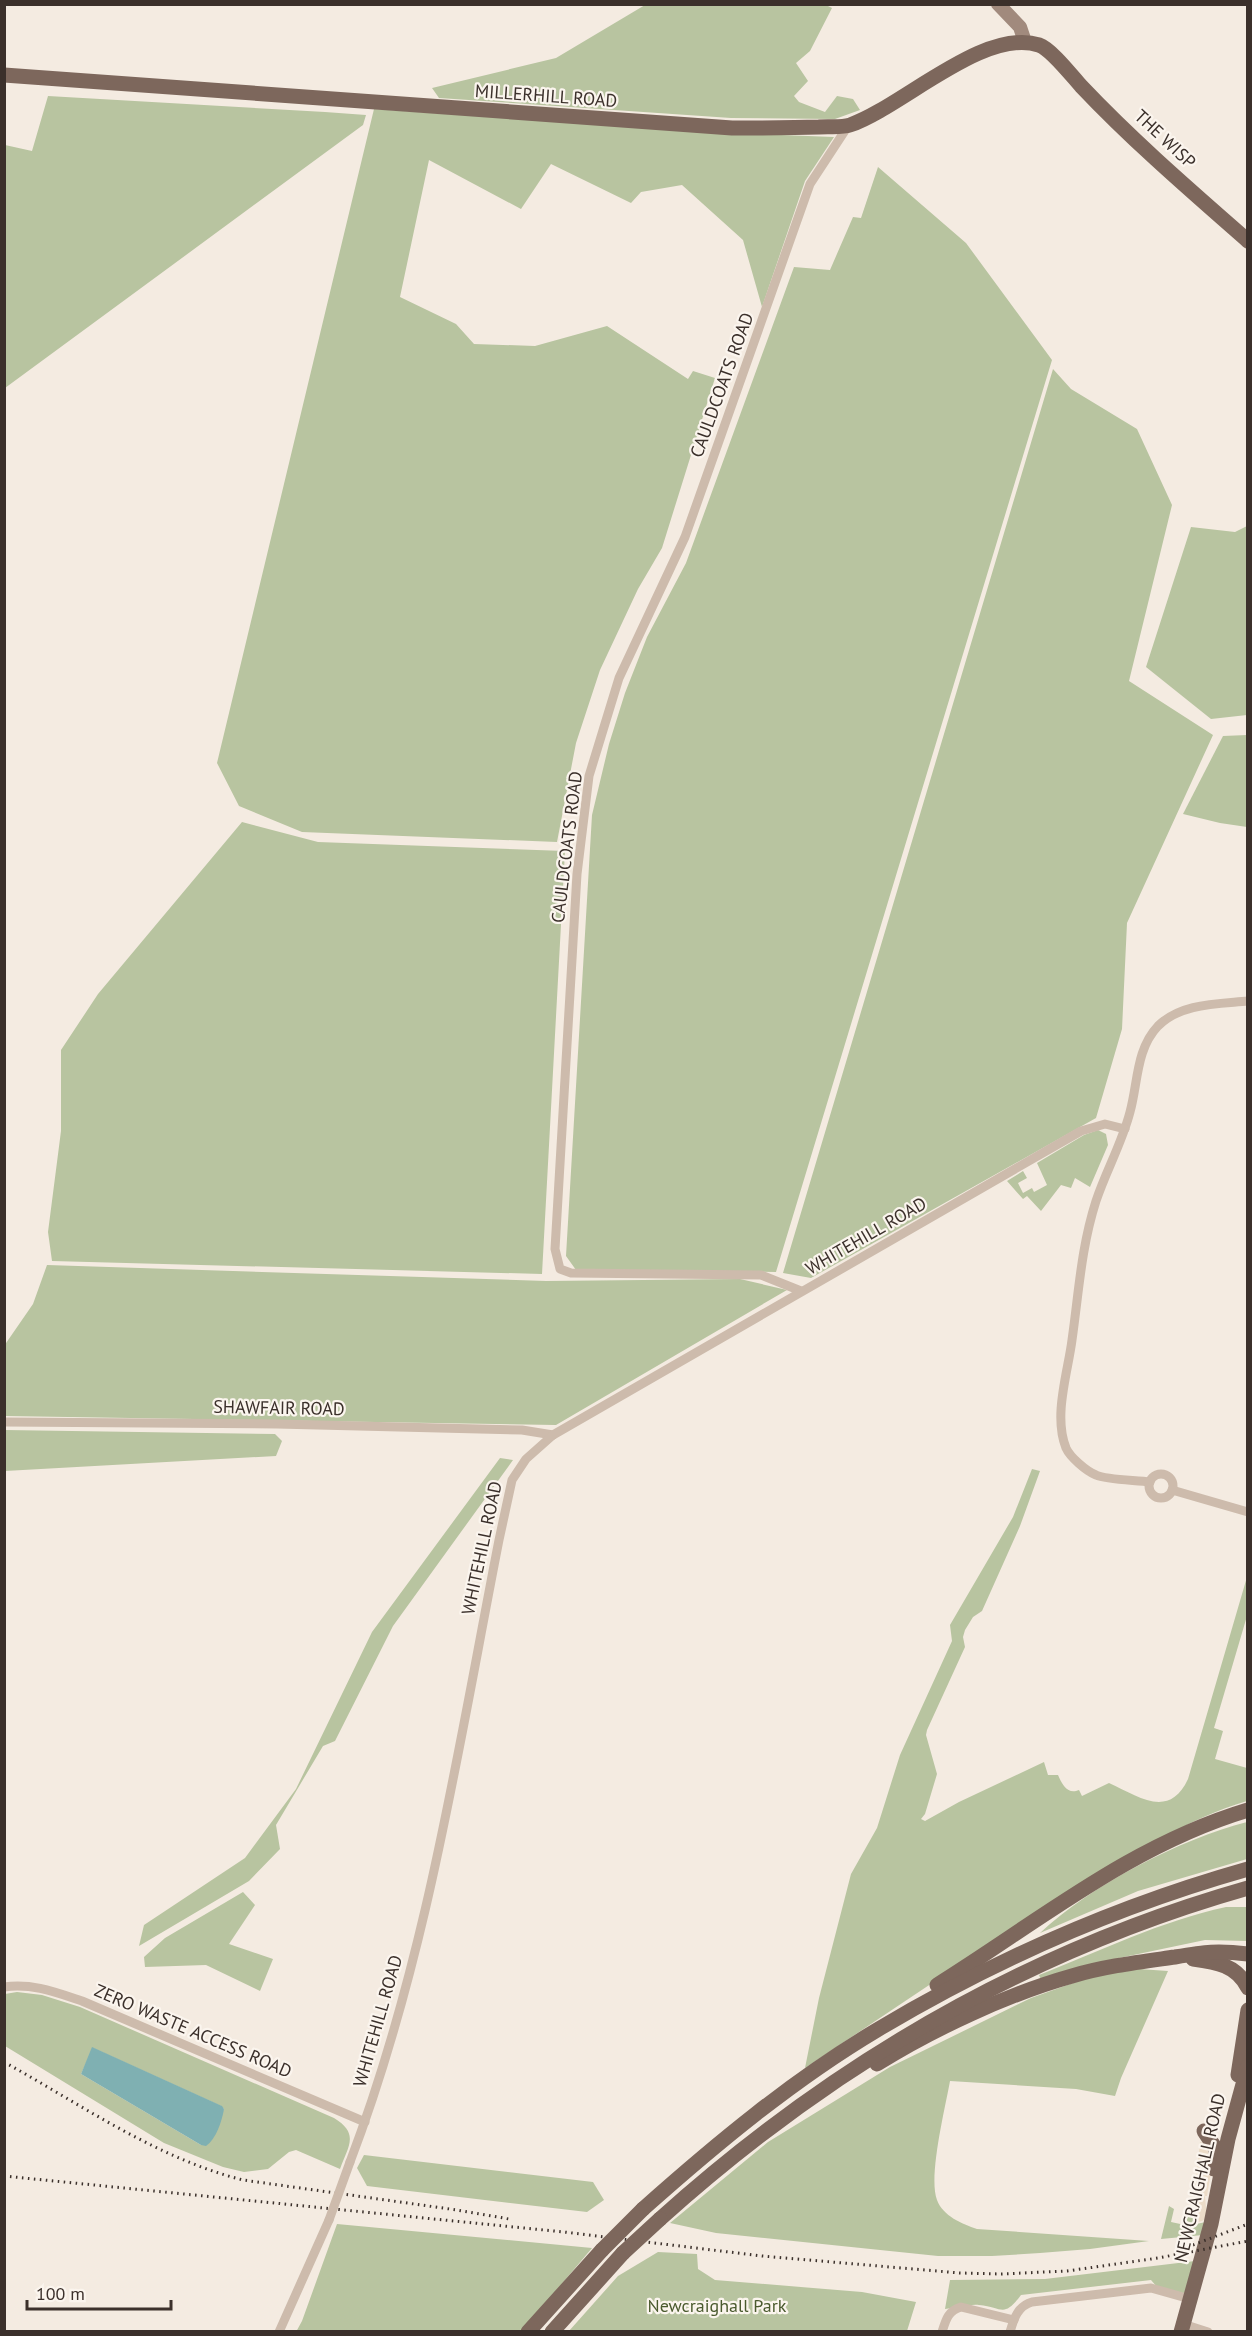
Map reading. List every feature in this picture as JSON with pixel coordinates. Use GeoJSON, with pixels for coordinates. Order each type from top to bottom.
{"type":"FeatureCollection","features":[{"type":"Feature","properties":{"kind":"main road","name":"THE WISP"},"geometry":{"type":"LineString","coordinates":[[1025,42],[1041,45],[1103,108],[1248,241]]}},
{"type":"Feature","properties":{"kind":"main road","name":"MILLERHILL ROAD"},"geometry":{"type":"LineString","coordinates":[[4,75],[732,128],[848,126],[871,116],[924,82],[993,46],[1025,42]]}},
{"type":"Feature","properties":{"kind":"main road"},"geometry":{"type":"LineString","coordinates":[[528,2331],[602,2250],[643,2209],[697,2161],[761,2110],[877,2030],[917,1997],[1118,1867],[1187,1831],[1248,1810]]}},
{"type":"Feature","properties":{"kind":"main road"},"geometry":{"type":"LineString","coordinates":[[877,2030],[952,1988],[1032,1948],[1120,1911],[1248,1869]]}},
{"type":"Feature","properties":{"kind":"main road"},"geometry":{"type":"LineString","coordinates":[[552,2331],[623,2253],[707,2176],[783,2117],[897,2039],[1002,1982],[1047,1961],[1126,1928],[1248,1887]]}},
{"type":"Feature","properties":{"kind":"main road"},"geometry":{"type":"LineString","coordinates":[[783,2117],[950,2025],[1001,2002],[1072,1976],[1124,1964],[1203,1951],[1248,1954]]}},
{"type":"Feature","properties":{"kind":"main road"},"geometry":{"type":"LineString","coordinates":[[1175,1957],[1222,1964],[1240,1975],[1248,1988]]}},
{"type":"Feature","properties":{"kind":"main road"},"geometry":{"type":"LineString","coordinates":[[1238,2099],[1237,2083],[1248,2010]]}},
{"type":"Feature","properties":{"kind":"main road","name":"NEWCRAIGHALL ROAD"},"geometry":{"type":"LineString","coordinates":[[1182,2328],[1216,2201],[1228,2139],[1248,2066]]}},
{"type":"Feature","properties":{"kind":"main road"},"geometry":{"type":"LineString","coordinates":[[1204,2131],[1216,2149],[1211,2187],[1216,2201]]}},
{"type":"Feature","properties":{"kind":"street"},"geometry":{"type":"LineString","coordinates":[[998,4],[1020,27],[1025,42]]}},
{"type":"Feature","properties":{"kind":"street","name":"CAULDCOATS ROAD"},"geometry":{"type":"LineString","coordinates":[[801,1292],[761,1275],[571,1273],[560,1269],[555,1249],[577,874],[589,776],[619,678],[685,537],[810,184],[848,126]]}},
{"type":"Feature","properties":{"kind":"street"},"geometry":{"type":"LineString","coordinates":[[1150,1482],[1095,1475],[1071,1456],[1066,1448],[1062,1433],[1062,1399],[1072,1341],[1084,1241],[1097,1198],[1125,1129],[1140,1057],[1156,1028],[1169,1016],[1186,1009],[1248,1001]]}},
{"type":"Feature","properties":{"kind":"street","name":"WHITEHILL ROAD"},"geometry":{"type":"LineString","coordinates":[[279,2331],[329,2220],[365,2122],[425,1916],[512,1480],[526,1459],[553,1435],[1081,1131],[1105,1124],[1125,1129]]}},
{"type":"Feature","properties":{"kind":"street","name":"SHAWFAIR ROAD"},"geometry":{"type":"LineString","coordinates":[[4,1422],[277,1424],[522,1430],[553,1435]]}},
{"type":"Feature","properties":{"kind":"street"},"geometry":{"type":"LineString","coordinates":[[1157,1475],[1165,1475],[1172,1483],[1172,1490],[1167,1496],[1156,1497],[1151,1492],[1150,1482],[1157,1475]]}},
{"type":"Feature","properties":{"kind":"street"},"geometry":{"type":"LineString","coordinates":[[1172,1490],[1248,1512]]}},
{"type":"Feature","properties":{"kind":"street","name":"ZERO WASTE ACCESS ROAD"},"geometry":{"type":"LineString","coordinates":[[4,1987],[19,1985],[42,1988],[81,2001],[365,2122]]}},
{"type":"Feature","properties":{"kind":"street"},"geometry":{"type":"LineString","coordinates":[[1010,2331],[1020,2308],[1032,2302],[1151,2288],[1190,2299]]}},
{"type":"Feature","properties":{"kind":"street"},"geometry":{"type":"LineString","coordinates":[[942,2331],[948,2315],[961,2307],[1014,2320]]}},
{"type":"Feature","properties":{"kind":"street"},"geometry":{"type":"LineString","coordinates":[[1182,2328],[1208,2331]]}},
{"type":"Feature","properties":{"kind":"green space"},"geometry":{"type":"Polygon","coordinates":[[[824,4],[832,8],[810,51],[796,63],[808,81],[794,96],[799,102],[825,112],[837,96],[853,99],[860,110],[835,119],[731,118],[439,98],[432,88],[556,58],[645,5],[824,4]]]}},
{"type":"Feature","properties":{"kind":"green space"},"geometry":{"type":"Polygon","coordinates":[[[48,96],[366,115],[363,125],[5,388],[5,145],[32,151],[48,96]]]}},
{"type":"Feature","properties":{"kind":"green space"},"geometry":{"type":"Polygon","coordinates":[[[374,109],[730,133],[834,137],[805,181],[762,307],[743,240],[682,185],[641,192],[631,203],[551,164],[521,209],[429,160],[400,297],[456,324],[474,344],[535,346],[607,326],[688,379],[693,371],[715,378],[662,548],[638,589],[600,670],[576,743],[557,842],[302,832],[239,806],[217,763],[374,109]]]}},
{"type":"Feature","properties":{"kind":"green space"},"geometry":{"type":"Polygon","coordinates":[[[878,167],[966,243],[1052,360],[776,1272],[576,1270],[566,1256],[592,815],[609,744],[625,693],[647,637],[686,563],[794,267],[830,270],[853,217],[861,218],[878,167]]]}},
{"type":"Feature","properties":{"kind":"green space"},"geometry":{"type":"Polygon","coordinates":[[[1053,369],[1071,389],[1137,429],[1172,505],[1129,681],[1213,735],[1127,923],[1122,1029],[1096,1118],[811,1278],[783,1273],[1053,369]]]}},
{"type":"Feature","properties":{"kind":"green space"},"geometry":{"type":"Polygon","coordinates":[[[1247,526],[1247,715],[1211,719],[1146,667],[1191,527],[1235,532],[1247,526]]]}},
{"type":"Feature","properties":{"kind":"green space"},"geometry":{"type":"Polygon","coordinates":[[[1247,735],[1247,827],[1183,814],[1223,736],[1247,735]]]}},
{"type":"Feature","properties":{"kind":"green space"},"geometry":{"type":"Polygon","coordinates":[[[242,822],[318,842],[565,851],[542,1274],[52,1261],[48,1232],[61,1131],[61,1050],[98,994],[242,822]]]}},
{"type":"Feature","properties":{"kind":"green space"},"geometry":{"type":"Polygon","coordinates":[[[1098,1130],[1106,1134],[1108,1145],[1090,1187],[1075,1178],[1071,1188],[1061,1185],[1041,1211],[1027,1196],[1023,1199],[1007,1181],[1023,1171],[1027,1178],[1018,1183],[1023,1193],[1032,1188],[1034,1192],[1047,1185],[1037,1163],[1084,1135],[1098,1130]]]}},
{"type":"Feature","properties":{"kind":"green space"},"geometry":{"type":"Polygon","coordinates":[[[47,1265],[546,1281],[740,1279],[787,1290],[556,1425],[5,1416],[4,1346],[33,1304],[47,1265]]]}},
{"type":"Feature","properties":{"kind":"green space"},"geometry":{"type":"Polygon","coordinates":[[[5,1430],[275,1434],[282,1441],[276,1456],[5,1471],[5,1430]]]}},
{"type":"Feature","properties":{"kind":"green space"},"geometry":{"type":"Polygon","coordinates":[[[500,1458],[513,1460],[393,1626],[335,1741],[323,1746],[276,1825],[280,1849],[249,1881],[139,1946],[144,1925],[245,1858],[296,1789],[372,1632],[500,1458]]]}},
{"type":"Feature","properties":{"kind":"green space"},"geometry":{"type":"Polygon","coordinates":[[[1032,1469],[1040,1471],[1020,1526],[982,1611],[973,1617],[965,1630],[963,1637],[965,1647],[927,1730],[926,1735],[937,1774],[925,1814],[921,1819],[925,1821],[959,1802],[1044,1762],[1048,1775],[1058,1775],[1068,1790],[1079,1790],[1082,1796],[1109,1783],[1152,1801],[1162,1802],[1172,1799],[1188,1779],[1247,1577],[1247,1616],[1214,1728],[1223,1731],[1215,1759],[1247,1768],[1247,1801],[1183,1827],[1082,1886],[805,2068],[819,1998],[851,1874],[877,1828],[900,1755],[952,1641],[950,1625],[1013,1517],[1032,1469]]]}},
{"type":"Feature","properties":{"kind":"green space"},"geometry":{"type":"Polygon","coordinates":[[[1247,1822],[1247,1859],[1138,1891],[1040,1933],[1084,1898],[1137,1866],[1193,1840],[1247,1822]]]}},
{"type":"Feature","properties":{"kind":"green space"},"geometry":{"type":"Polygon","coordinates":[[[243,1892],[255,1905],[229,1944],[273,1959],[260,1991],[206,1965],[145,1967],[144,1957],[165,1938],[243,1892]]]}},
{"type":"Feature","properties":{"kind":"green space"},"geometry":{"type":"Polygon","coordinates":[[[1226,1907],[1247,1907],[1247,1941],[1205,1940],[1100,1962],[1041,1980],[1039,1975],[1154,1928],[1226,1907]]]}},
{"type":"Feature","properties":{"kind":"green space"},"geometry":{"type":"Polygon","coordinates":[[[1139,1969],[1168,1971],[1115,2096],[1076,2089],[950,2081],[938,2142],[935,2189],[940,2206],[948,2215],[977,2229],[1149,2241],[1040,2253],[938,2256],[716,2233],[670,2223],[768,2142],[890,2067],[1031,1998],[1101,1973],[1139,1969]]]}},
{"type":"Feature","properties":{"kind":"green space"},"geometry":{"type":"Polygon","coordinates":[[[17,1992],[42,1995],[80,2007],[334,2118],[347,2129],[350,2141],[340,2169],[296,2150],[289,2152],[268,2169],[244,2172],[223,2167],[164,2143],[5,2046],[5,1994],[17,1992]],[[93,2048],[81,2074],[201,2145],[224,2109],[93,2048]]]}},
{"type":"Feature","properties":{"kind":"green space"},"geometry":{"type":"Polygon","coordinates":[[[364,2155],[593,2182],[604,2200],[587,2212],[367,2186],[357,2168],[364,2155]]]}},
{"type":"Feature","properties":{"kind":"green space"},"geometry":{"type":"Polygon","coordinates":[[[1169,2206],[1174,2209],[1171,2222],[1185,2225],[1187,2208],[1196,2212],[1196,2224],[1206,2222],[1203,2235],[1161,2239],[1169,2206]]]}},
{"type":"Feature","properties":{"kind":"green space"},"geometry":{"type":"Polygon","coordinates":[[[337,2224],[592,2248],[522,2331],[296,2332],[337,2224]]]}},
{"type":"Feature","properties":{"kind":"green space","name":"Newcraighall Park"},"geometry":{"type":"Polygon","coordinates":[[[658,2252],[697,2254],[698,2269],[715,2280],[862,2292],[916,2302],[907,2331],[569,2331],[618,2276],[658,2252]]]}},
{"type":"Feature","properties":{"kind":"green space"},"geometry":{"type":"Polygon","coordinates":[[[1195,2261],[1189,2288],[1182,2296],[1157,2287],[1151,2280],[1021,2295],[1010,2307],[1002,2310],[975,2305],[945,2309],[950,2280],[1045,2279],[1195,2261]]]}},
{"type":"Feature","properties":{"kind":"shaded area"},"geometry":{"type":"Polygon","coordinates":[[[1200,2142],[1206,2144],[1213,2160],[1207,2196],[1205,2196],[1207,2219],[1196,2223],[1199,2209],[1198,2198],[1194,2197],[1200,2142]]]}},
{"type":"Feature","properties":{"kind":"water"},"geometry":{"type":"Polygon","coordinates":[[[92,2047],[222,2106],[224,2109],[222,2119],[213,2139],[206,2146],[201,2145],[81,2074],[92,2047]]]}},
{"type":"Feature","properties":{"kind":"railway"},"geometry":{"type":"LineString","coordinates":[[4,2062],[150,2144],[180,2158],[243,2180],[509,2219]]}},
{"type":"Feature","properties":{"kind":"railway"},"geometry":{"type":"LineString","coordinates":[[4,2176],[564,2232],[762,2256],[960,2273],[1067,2271],[1158,2258],[1248,2241]]}},
{"type":"Feature","properties":{"kind":"railway"},"geometry":{"type":"LineString","coordinates":[[1193,2245],[1248,2224]]}}]}
